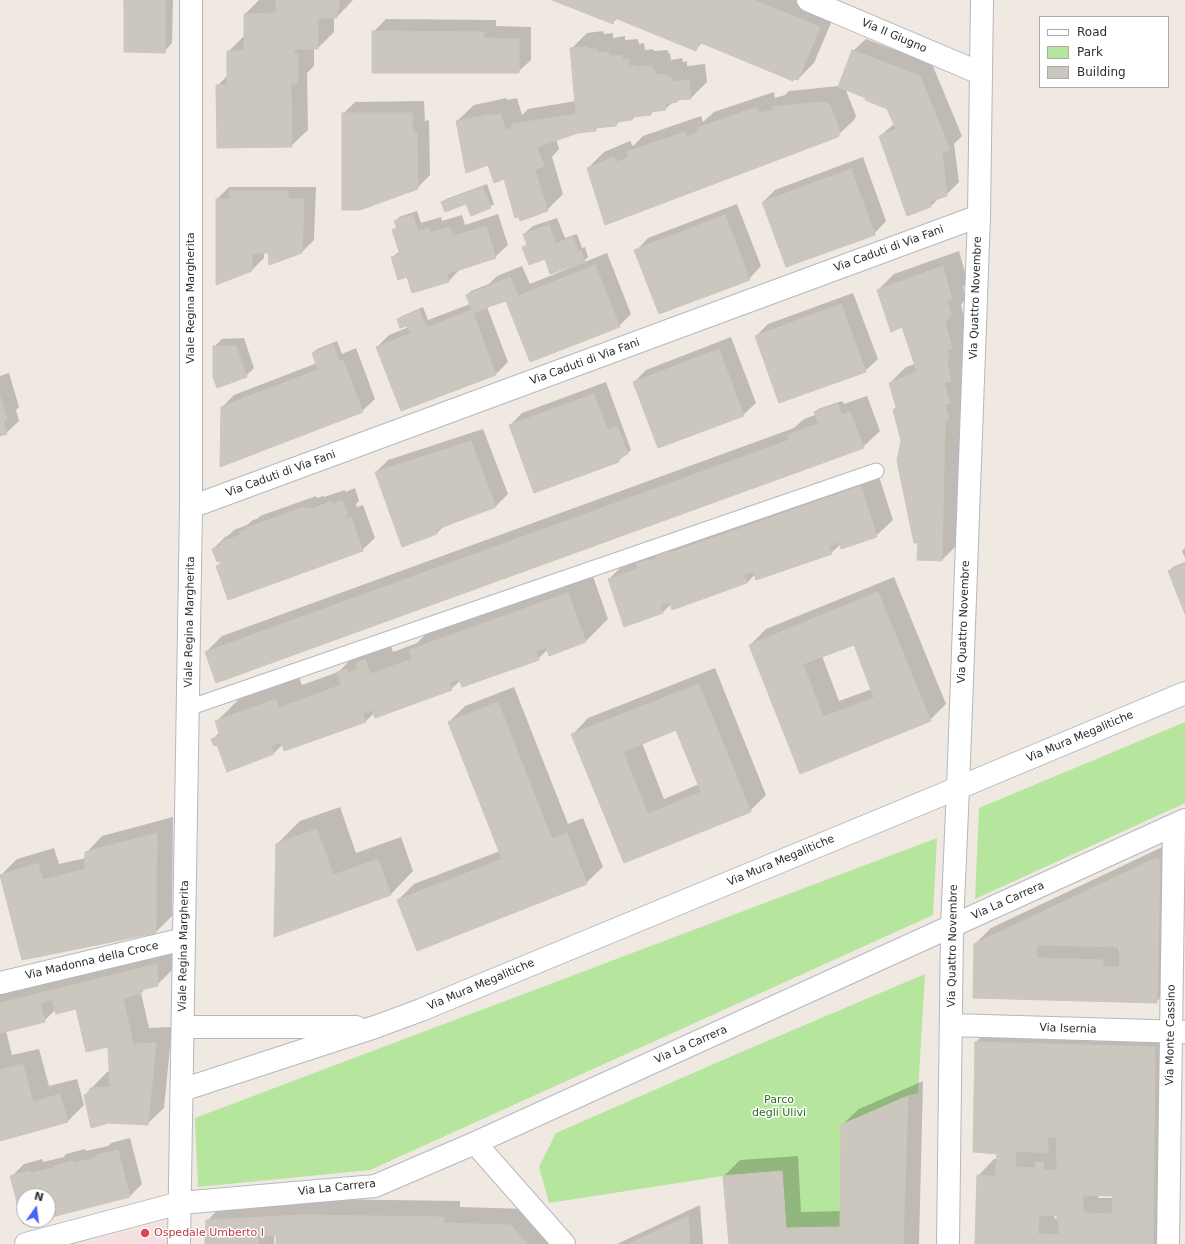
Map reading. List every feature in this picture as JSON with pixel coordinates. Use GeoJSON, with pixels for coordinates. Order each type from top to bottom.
{"type":"FeatureCollection","features":[{"type":"Feature","properties":{"kind":"street","name":"Viale Regina Margherita"},"geometry":{"type":"LineString","coordinates":[[178,1244],[182,1090],[191,507],[191,0]]}},
{"type":"Feature","properties":{"kind":"street","name":"Via II Giugno"},"geometry":{"type":"LineString","coordinates":[[808,0],[980,73]]}},
{"type":"Feature","properties":{"kind":"street","name":"Via Quattro Novembre"},"geometry":{"type":"LineString","coordinates":[[948,1244],[952,926],[979,216],[982,0]]}},
{"type":"Feature","properties":{"kind":"street","name":"Via Caduti di Via Fani"},"geometry":{"type":"LineString","coordinates":[[191,507],[979,216]]}},
{"type":"Feature","properties":{"kind":"street","name":"Via Mura Megalitiche"},"geometry":{"type":"LineString","coordinates":[[182,1090],[375,1027],[421,1010],[1185,693]]}},
{"type":"Feature","properties":{"kind":"street","name":"Via La Carrera"},"geometry":{"type":"LineString","coordinates":[[26,1244],[180,1203],[375,1186],[475,1143],[1180,823]]}},
{"type":"Feature","properties":{"kind":"street","name":"Via Monte Cassino"},"geometry":{"type":"LineString","coordinates":[[1168,1244],[1178,1032],[1180,823]]}},
{"type":"Feature","properties":{"kind":"street","name":"Via Madonna della Croce"},"geometry":{"type":"LineString","coordinates":[[0,983],[184,939]]}},
{"type":"Feature","properties":{"kind":"street","name":"Via Isernia"},"geometry":{"type":"LineString","coordinates":[[951,1025],[1178,1032]]}},
{"type":"Feature","properties":{"kind":"street"},"geometry":{"type":"LineString","coordinates":[[183,1027],[375,1027]]}},
{"type":"Feature","properties":{"kind":"street"},"geometry":{"type":"LineString","coordinates":[[475,1143],[564,1244]]}},
{"type":"Feature","properties":{"kind":"lane"},"geometry":{"type":"LineString","coordinates":[[188,708],[876,471]]}},
{"type":"Feature","properties":{"kind":"shaded area","name":"Ospedale Umberto I"},"geometry":{"type":"Polygon","coordinates":[[[168,1221],[167,1244],[78,1244],[168,1221]]]}},
{"type":"Feature","properties":{"kind":"green space"},"geometry":{"type":"Polygon","coordinates":[[[1185,722],[1185,803],[975,899],[979,808],[1185,722]]]}},
{"type":"Feature","properties":{"kind":"green space"},"geometry":{"type":"Polygon","coordinates":[[[937,838],[933,915],[370,1170],[198,1187],[195,1118],[937,838]]]}},
{"type":"Feature","properties":{"kind":"green space","name":"Parco degli Ulivi"},"geometry":{"type":"Polygon","coordinates":[[[925,974],[918,1093],[907,1096],[841,1125],[840,1227],[786,1228],[782,1171],[723,1176],[549,1203],[539,1167],[556,1133],[925,974]]]}},
{"type":"Feature","properties":{"kind":"building"},"geometry":{"type":"Polygon","coordinates":[[[124,0],[165,0],[165,53],[124,52],[124,0]]]}},
{"type":"Feature","properties":{"kind":"building"},"geometry":{"type":"Polygon","coordinates":[[[276,0],[339,0],[337,18],[318,18],[318,49],[294,49],[294,54],[298,54],[298,83],[291,83],[292,147],[217,148],[216,85],[227,85],[227,51],[244,51],[244,14],[276,13],[276,0]]]}},
{"type":"Feature","properties":{"kind":"building"},"geometry":{"type":"Polygon","coordinates":[[[552,0],[754,0],[820,27],[798,80],[794,79],[793,81],[699,42],[696,51],[615,18],[613,24],[552,0]]]}},
{"type":"Feature","properties":{"kind":"building"},"geometry":{"type":"Polygon","coordinates":[[[372,31],[484,32],[484,38],[519,39],[519,73],[372,73],[372,31]]]}},
{"type":"Feature","properties":{"kind":"building"},"geometry":{"type":"Polygon","coordinates":[[[588,47],[588,49],[597,49],[598,53],[609,52],[609,56],[622,55],[623,60],[629,59],[629,66],[637,65],[638,67],[652,65],[655,75],[666,74],[667,77],[671,77],[672,82],[689,80],[691,99],[677,100],[677,102],[665,104],[666,110],[651,112],[651,115],[632,117],[632,120],[616,122],[616,126],[595,128],[596,131],[578,133],[537,147],[544,166],[535,170],[548,211],[520,221],[519,217],[515,218],[504,179],[494,183],[488,165],[466,173],[456,121],[491,114],[491,116],[501,114],[505,130],[512,128],[511,124],[576,114],[570,48],[588,47]]]}},
{"type":"Feature","properties":{"kind":"building"},"geometry":{"type":"Polygon","coordinates":[[[852,50],[920,76],[950,150],[942,153],[947,196],[929,202],[931,207],[907,216],[879,136],[896,129],[887,109],[865,100],[866,98],[838,87],[852,50]]]}},
{"type":"Feature","properties":{"kind":"building"},"geometry":{"type":"Polygon","coordinates":[[[824,102],[829,104],[840,130],[838,137],[605,225],[587,168],[614,157],[617,162],[629,157],[626,152],[685,132],[687,137],[699,132],[697,128],[757,107],[759,113],[773,110],[772,107],[824,102]]]}},
{"type":"Feature","properties":{"kind":"building"},"geometry":{"type":"Polygon","coordinates":[[[342,113],[412,113],[413,132],[417,132],[418,189],[360,210],[342,210],[342,113]]]}},
{"type":"Feature","properties":{"kind":"building"},"geometry":{"type":"Polygon","coordinates":[[[851,169],[875,235],[786,267],[762,202],[851,169]]]}},
{"type":"Feature","properties":{"kind":"building"},"geometry":{"type":"Polygon","coordinates":[[[483,187],[491,208],[471,216],[466,204],[445,212],[441,202],[483,187]]]}},
{"type":"Feature","properties":{"kind":"building"},"geometry":{"type":"Polygon","coordinates":[[[230,191],[288,191],[288,198],[230,199],[230,191]]]}},
{"type":"Feature","properties":{"kind":"building"},"geometry":{"type":"Polygon","coordinates":[[[216,199],[304,199],[302,253],[269,265],[268,253],[252,253],[252,271],[216,285],[216,199]]]}},
{"type":"Feature","properties":{"kind":"building"},"geometry":{"type":"Polygon","coordinates":[[[413,215],[418,232],[395,239],[392,230],[397,228],[394,221],[413,215]]]}},
{"type":"Feature","properties":{"kind":"building"},"geometry":{"type":"Polygon","coordinates":[[[725,215],[750,280],[659,314],[634,250],[725,215]]]}},
{"type":"Feature","properties":{"kind":"building"},"geometry":{"type":"Polygon","coordinates":[[[549,225],[559,254],[529,265],[522,247],[527,245],[523,234],[549,225]]]}},
{"type":"Feature","properties":{"kind":"building"},"geometry":{"type":"Polygon","coordinates":[[[486,226],[496,258],[447,274],[449,282],[412,293],[395,239],[429,228],[430,233],[450,227],[453,236],[486,226]]]}},
{"type":"Feature","properties":{"kind":"building"},"geometry":{"type":"Polygon","coordinates":[[[573,237],[578,251],[581,251],[585,262],[550,274],[545,259],[559,254],[556,243],[573,237]]]}},
{"type":"Feature","properties":{"kind":"building"},"geometry":{"type":"Polygon","coordinates":[[[400,255],[407,277],[398,280],[391,257],[400,255]]]}},
{"type":"Feature","properties":{"kind":"building"},"geometry":{"type":"Polygon","coordinates":[[[595,265],[620,327],[530,362],[506,301],[491,306],[484,288],[510,277],[518,296],[595,265]]]}},
{"type":"Feature","properties":{"kind":"building"},"geometry":{"type":"Polygon","coordinates":[[[943,266],[952,300],[947,301],[951,315],[945,322],[952,348],[947,350],[950,358],[947,360],[951,381],[944,383],[950,403],[945,405],[949,420],[945,420],[942,561],[917,560],[918,543],[914,543],[897,461],[901,440],[893,410],[896,407],[889,383],[917,372],[902,327],[891,332],[877,290],[943,266]]]}},
{"type":"Feature","properties":{"kind":"building"},"geometry":{"type":"Polygon","coordinates":[[[484,288],[491,306],[473,313],[466,295],[484,288]]]}},
{"type":"Feature","properties":{"kind":"building"},"geometry":{"type":"Polygon","coordinates":[[[841,304],[866,372],[779,403],[755,336],[841,304]]]}},
{"type":"Feature","properties":{"kind":"building"},"geometry":{"type":"Polygon","coordinates":[[[419,310],[426,327],[411,333],[407,326],[400,328],[397,319],[419,310]]]}},
{"type":"Feature","properties":{"kind":"building"},"geometry":{"type":"Polygon","coordinates":[[[472,310],[496,375],[401,411],[376,347],[472,310]]]}},
{"type":"Feature","properties":{"kind":"building"},"geometry":{"type":"Polygon","coordinates":[[[333,344],[339,361],[318,370],[312,353],[333,344]]]}},
{"type":"Feature","properties":{"kind":"building"},"geometry":{"type":"Polygon","coordinates":[[[213,346],[236,346],[247,377],[217,388],[213,377],[213,346]]]}},
{"type":"Feature","properties":{"kind":"building"},"geometry":{"type":"Polygon","coordinates":[[[719,349],[744,416],[658,448],[633,382],[719,349]]]}},
{"type":"Feature","properties":{"kind":"building"},"geometry":{"type":"Polygon","coordinates":[[[343,360],[363,412],[220,467],[221,407],[343,360]]]}},
{"type":"Feature","properties":{"kind":"building"},"geometry":{"type":"Polygon","coordinates":[[[594,394],[619,462],[534,493],[509,425],[594,394]]]}},
{"type":"Feature","properties":{"kind":"building"},"geometry":{"type":"Polygon","coordinates":[[[0,397],[7,420],[3,421],[7,434],[0,436],[0,397]]]}},
{"type":"Feature","properties":{"kind":"building"},"geometry":{"type":"Polygon","coordinates":[[[838,404],[842,415],[818,423],[814,412],[838,404]]]}},
{"type":"Feature","properties":{"kind":"building"},"geometry":{"type":"Polygon","coordinates":[[[850,412],[864,448],[216,683],[205,652],[789,440],[787,435],[850,412]]]}},
{"type":"Feature","properties":{"kind":"building"},"geometry":{"type":"Polygon","coordinates":[[[617,426],[628,454],[618,458],[607,430],[617,426]]]}},
{"type":"Feature","properties":{"kind":"building"},"geometry":{"type":"Polygon","coordinates":[[[471,441],[496,507],[435,530],[437,534],[402,547],[375,472],[471,441]]]}},
{"type":"Feature","properties":{"kind":"building"},"geometry":{"type":"Polygon","coordinates":[[[861,486],[877,537],[841,549],[839,542],[829,546],[832,554],[756,580],[753,571],[744,575],[747,583],[672,610],[670,602],[660,605],[663,613],[624,627],[608,579],[638,569],[636,564],[657,559],[656,556],[670,551],[670,553],[861,486]]]}},
{"type":"Feature","properties":{"kind":"building"},"geometry":{"type":"Polygon","coordinates":[[[342,500],[348,514],[344,516],[345,519],[351,517],[363,551],[228,600],[216,566],[221,564],[220,561],[217,562],[212,549],[222,545],[221,542],[240,535],[239,532],[247,530],[246,528],[304,507],[305,509],[311,507],[312,509],[332,501],[333,504],[342,500]]]}},
{"type":"Feature","properties":{"kind":"building"},"geometry":{"type":"Polygon","coordinates":[[[1185,564],[1185,614],[1168,571],[1185,564]]]}},
{"type":"Feature","properties":{"kind":"building"},"geometry":{"type":"Polygon","coordinates":[[[878,592],[931,721],[800,774],[749,645],[878,592]],[[854,645],[803,664],[823,717],[874,698],[854,645]]]}},
{"type":"Feature","properties":{"kind":"building"},"geometry":{"type":"Polygon","coordinates":[[[568,593],[586,642],[549,656],[546,647],[536,651],[539,660],[462,687],[459,679],[449,683],[452,690],[375,718],[372,710],[362,713],[366,722],[284,751],[281,742],[271,746],[274,754],[227,772],[217,745],[214,746],[211,739],[220,736],[215,721],[276,699],[279,708],[341,685],[337,672],[346,669],[348,673],[358,669],[356,663],[365,659],[370,674],[412,659],[409,650],[568,593]]]}},
{"type":"Feature","properties":{"kind":"building"},"geometry":{"type":"Polygon","coordinates":[[[699,684],[751,812],[624,863],[571,734],[699,684]],[[676,730],[623,752],[648,814],[701,792],[676,730]]]}},
{"type":"Feature","properties":{"kind":"building"},"geometry":{"type":"Polygon","coordinates":[[[498,702],[552,839],[567,833],[587,884],[417,951],[397,900],[502,859],[448,722],[498,702]]]}},
{"type":"Feature","properties":{"kind":"building"},"geometry":{"type":"Polygon","coordinates":[[[317,829],[333,875],[378,859],[391,895],[274,937],[276,844],[317,829]]]}},
{"type":"Feature","properties":{"kind":"building"},"geometry":{"type":"Polygon","coordinates":[[[157,833],[156,933],[22,960],[0,875],[38,863],[43,880],[85,869],[85,852],[157,833]]]}},
{"type":"Feature","properties":{"kind":"building"},"geometry":{"type":"Polygon","coordinates":[[[1156,858],[1160,861],[1157,1003],[973,998],[974,944],[1156,858]],[[1037,945],[1037,958],[1103,960],[1103,967],[1119,967],[1120,947],[1037,945]]]}},
{"type":"Feature","properties":{"kind":"building"},"geometry":{"type":"Polygon","coordinates":[[[157,964],[158,986],[141,990],[141,994],[123,998],[133,1044],[156,1043],[148,1125],[108,1123],[91,1128],[84,1095],[88,1094],[90,1088],[110,1087],[108,1047],[86,1052],[76,1009],[56,1014],[52,1000],[40,1003],[45,1022],[0,1033],[0,1003],[157,964]]]}},
{"type":"Feature","properties":{"kind":"building"},"geometry":{"type":"Polygon","coordinates":[[[975,1042],[1155,1047],[1153,1244],[975,1244],[977,1175],[995,1176],[997,1154],[973,1152],[975,1042]],[[1056,1137],[1047,1138],[1049,1153],[1016,1151],[1015,1167],[1035,1168],[1036,1162],[1044,1163],[1043,1170],[1057,1170],[1056,1137]],[[1083,1195],[1083,1213],[1112,1214],[1113,1196],[1083,1195]],[[1039,1215],[1038,1234],[1060,1235],[1057,1216],[1039,1215]]]}},
{"type":"Feature","properties":{"kind":"building"},"geometry":{"type":"Polygon","coordinates":[[[23,1064],[33,1102],[60,1094],[68,1122],[0,1141],[0,1070],[23,1064]]]}},
{"type":"Feature","properties":{"kind":"building"},"geometry":{"type":"Polygon","coordinates":[[[908,1096],[903,1244],[729,1244],[723,1176],[782,1171],[786,1228],[840,1227],[841,1125],[908,1096]]]}},
{"type":"Feature","properties":{"kind":"building"},"geometry":{"type":"Polygon","coordinates":[[[118,1150],[130,1197],[56,1216],[56,1188],[16,1188],[16,1198],[10,1176],[30,1171],[31,1173],[53,1168],[53,1166],[73,1161],[74,1163],[98,1157],[97,1155],[118,1150]]]}},
{"type":"Feature","properties":{"kind":"building"},"geometry":{"type":"Polygon","coordinates":[[[302,1215],[444,1217],[444,1223],[511,1225],[527,1244],[276,1244],[276,1235],[258,1235],[258,1244],[205,1244],[206,1220],[302,1215]]]}},
{"type":"Feature","properties":{"kind":"building"},"geometry":{"type":"Polygon","coordinates":[[[688,1216],[690,1244],[629,1244],[688,1216]]]}},
{"type":"Feature","properties":{"kind":"place","name":"Ospedale Umberto I"},"geometry":{"type":"Point","coordinates":[145,1233]}}]}
